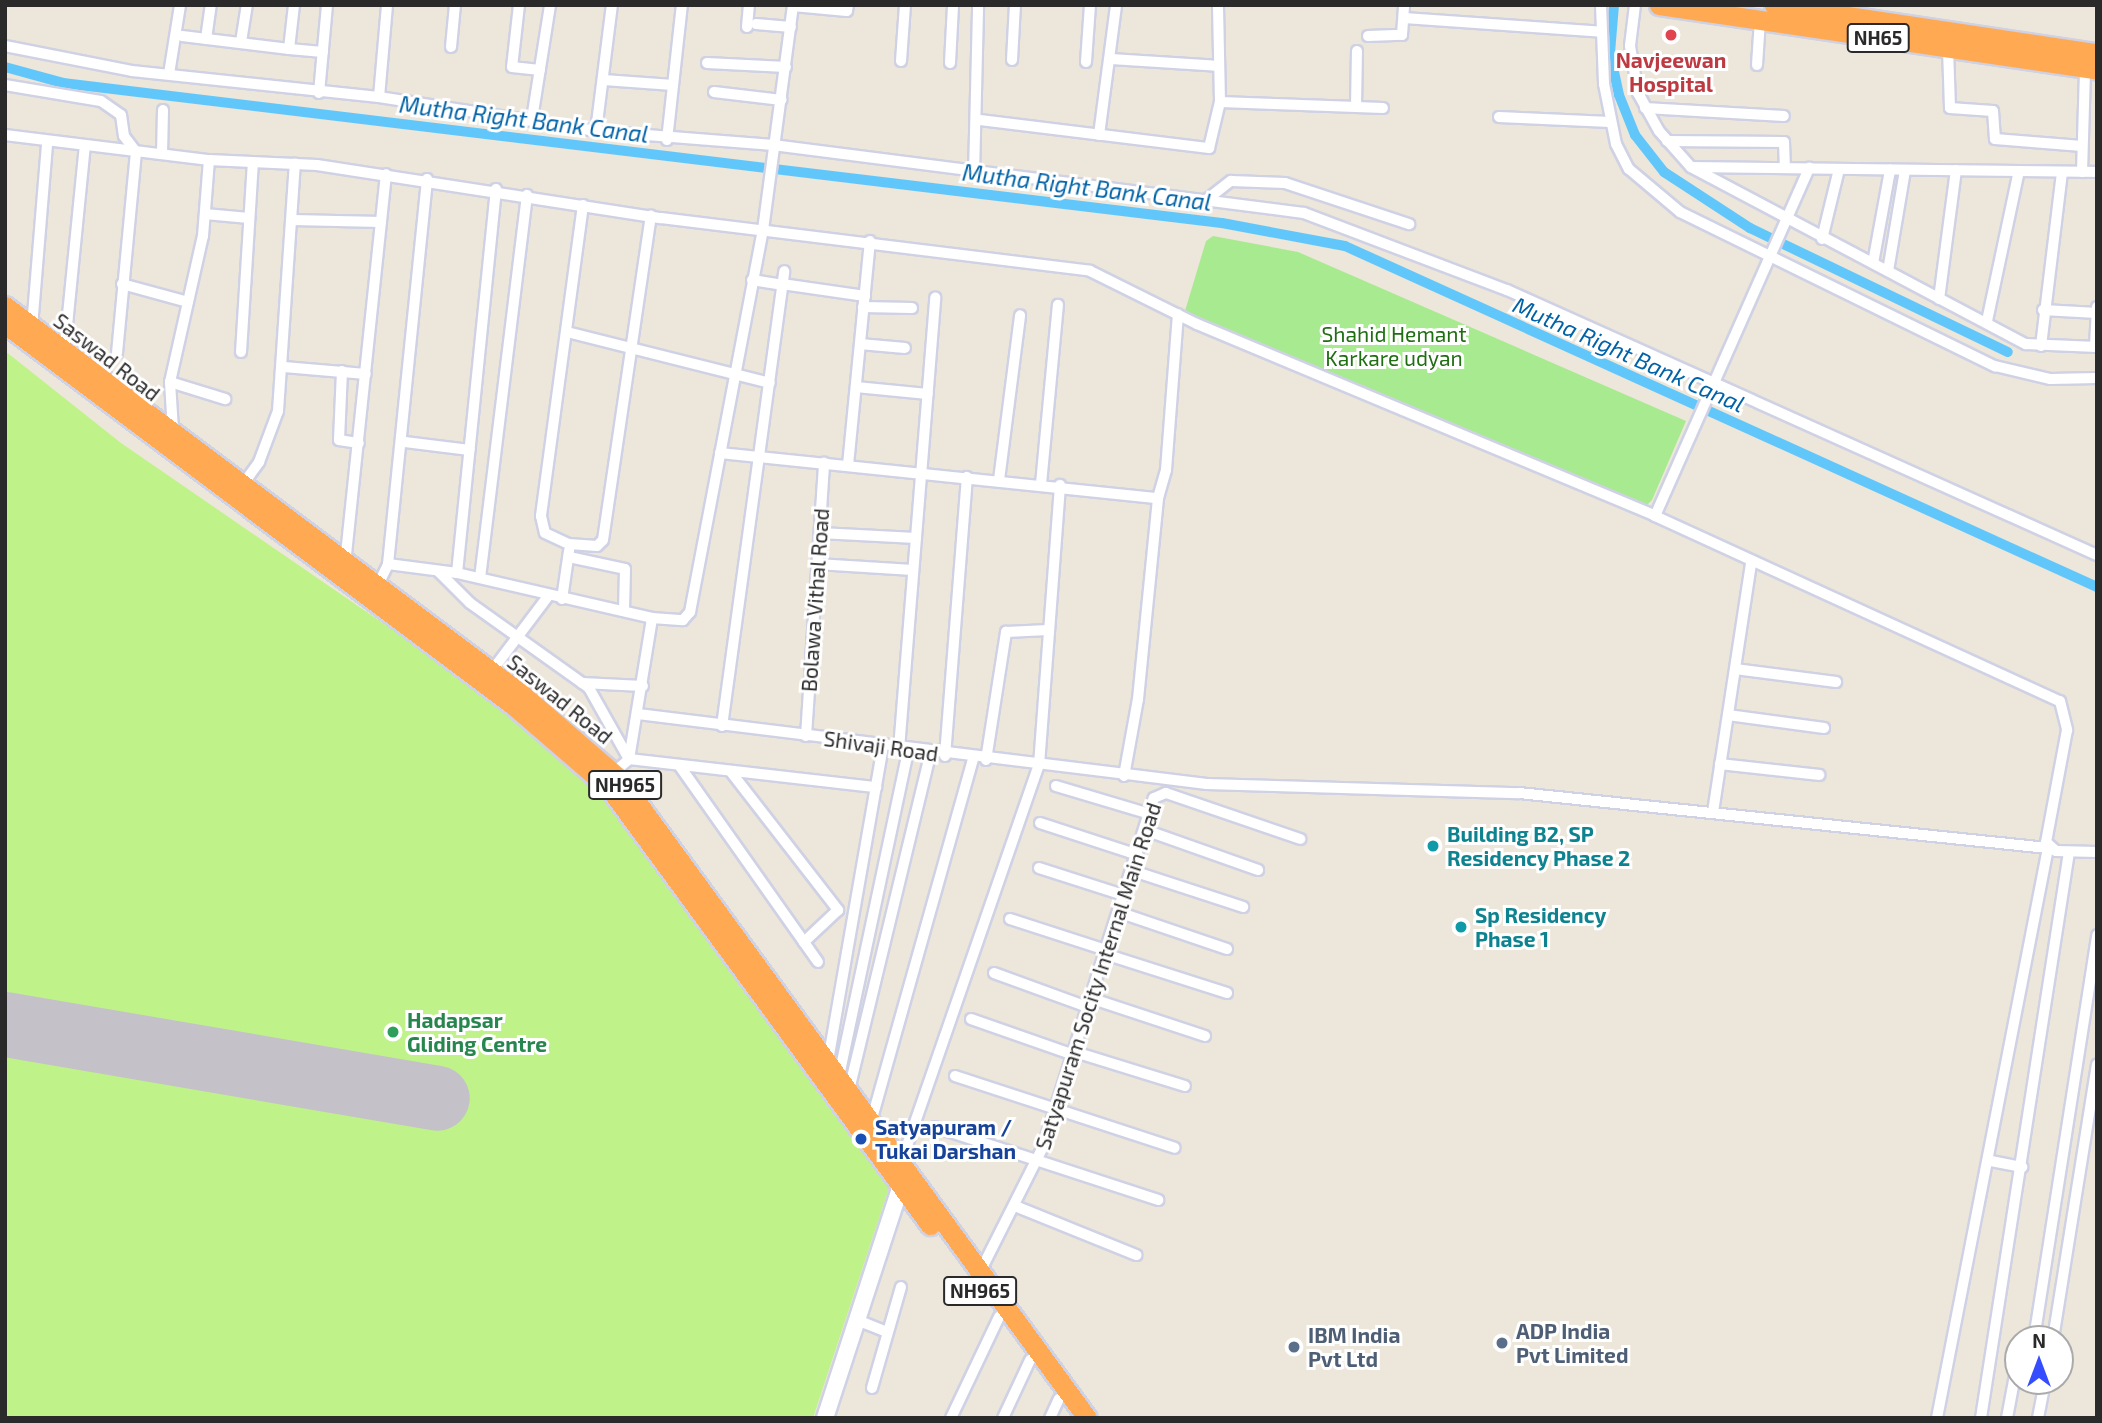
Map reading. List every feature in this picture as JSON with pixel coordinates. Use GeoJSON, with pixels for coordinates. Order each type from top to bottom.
{"type":"FeatureCollection","features":[{"type":"Feature","properties":{"kind":"highway","name":"NH65"},"geometry":{"type":"LineString","coordinates":[[1659,5],[1948,48],[2093,64]]}},
{"type":"Feature","properties":{"kind":"highway","name":"NH65"},"geometry":{"type":"LineString","coordinates":[[1774,5],[2093,64]]}},
{"type":"Feature","properties":{"kind":"highway","name":"Saswad Road"},"geometry":{"type":"LineString","coordinates":[[5,306],[32,327],[62,358],[372,593],[608,778],[901,1186],[1072,1418]]}},
{"type":"Feature","properties":{"kind":"highway","name":"Saswad Road"},"geometry":{"type":"LineString","coordinates":[[5,324],[62,358],[345,564],[372,593],[491,672],[608,778],[694,872],[871,1122],[1087,1418]]}},
{"type":"Feature","properties":{"kind":"street"},"geometry":{"type":"LineString","coordinates":[[169,74],[180,5]]}},
{"type":"Feature","properties":{"kind":"street"},"geometry":{"type":"LineString","coordinates":[[206,39],[211,5]]}},
{"type":"Feature","properties":{"kind":"street"},"geometry":{"type":"LineString","coordinates":[[241,42],[247,5]]}},
{"type":"Feature","properties":{"kind":"street"},"geometry":{"type":"LineString","coordinates":[[289,50],[294,5]]}},
{"type":"Feature","properties":{"kind":"street"},"geometry":{"type":"LineString","coordinates":[[319,93],[327,5]]}},
{"type":"Feature","properties":{"kind":"street"},"geometry":{"type":"LineString","coordinates":[[379,96],[387,5]]}},
{"type":"Feature","properties":{"kind":"street"},"geometry":{"type":"LineString","coordinates":[[451,47],[455,5]]}},
{"type":"Feature","properties":{"kind":"street"},"geometry":{"type":"LineString","coordinates":[[519,5],[512,67],[540,70]]}},
{"type":"Feature","properties":{"kind":"street"},"geometry":{"type":"LineString","coordinates":[[531,119],[550,5]]}},
{"type":"Feature","properties":{"kind":"street"},"geometry":{"type":"LineString","coordinates":[[596,131],[612,5]]}},
{"type":"Feature","properties":{"kind":"street"},"geometry":{"type":"LineString","coordinates":[[667,140],[682,5]]}},
{"type":"Feature","properties":{"kind":"street"},"geometry":{"type":"LineString","coordinates":[[749,5],[752,25],[791,27]]}},
{"type":"Feature","properties":{"kind":"street"},"geometry":{"type":"LineString","coordinates":[[388,564],[457,573],[652,618],[683,620],[690,612],[720,453],[732,371],[762,230],[793,6],[847,11],[848,5]]}},
{"type":"Feature","properties":{"kind":"street"},"geometry":{"type":"LineString","coordinates":[[901,61],[905,5]]}},
{"type":"Feature","properties":{"kind":"street"},"geometry":{"type":"LineString","coordinates":[[950,63],[953,5]]}},
{"type":"Feature","properties":{"kind":"street"},"geometry":{"type":"LineString","coordinates":[[974,174],[980,120],[978,5]]}},
{"type":"Feature","properties":{"kind":"street"},"geometry":{"type":"LineString","coordinates":[[1012,60],[1015,5]]}},
{"type":"Feature","properties":{"kind":"street"},"geometry":{"type":"LineString","coordinates":[[1086,62],[1090,5]]}},
{"type":"Feature","properties":{"kind":"street"},"geometry":{"type":"LineString","coordinates":[[1099,135],[1116,5]]}},
{"type":"Feature","properties":{"kind":"street"},"geometry":{"type":"LineString","coordinates":[[980,120],[1209,148],[1220,102],[1217,5]]}},
{"type":"Feature","properties":{"kind":"street"},"geometry":{"type":"LineString","coordinates":[[1368,36],[1402,35],[1404,5]]}},
{"type":"Feature","properties":{"kind":"street"},"geometry":{"type":"LineString","coordinates":[[1601,5],[1610,121],[1629,169],[1695,223],[1767,253],[1994,366],[2050,379],[2097,378]]}},
{"type":"Feature","properties":{"kind":"street"},"geometry":{"type":"LineString","coordinates":[[1635,5],[1632,68],[1645,108],[1667,141],[1691,167],[1783,225],[1822,239],[1873,263],[1939,299],[2040,346],[2096,347],[2097,307]]}},
{"type":"Feature","properties":{"kind":"street"},"geometry":{"type":"LineString","coordinates":[[1404,18],[1602,32]]}},
{"type":"Feature","properties":{"kind":"street"},"geometry":{"type":"LineString","coordinates":[[1757,65],[1760,20]]}},
{"type":"Feature","properties":{"kind":"street"},"geometry":{"type":"LineString","coordinates":[[182,36],[323,52]]}},
{"type":"Feature","properties":{"kind":"street"},"geometry":{"type":"LineString","coordinates":[[5,46],[169,74],[319,93],[379,96],[596,131],[1304,213],[1507,290],[2097,555]]}},
{"type":"Feature","properties":{"kind":"street"},"geometry":{"type":"LineString","coordinates":[[1948,48],[1950,107],[1993,111],[1995,139],[2082,146]]}},
{"type":"Feature","properties":{"kind":"street"},"geometry":{"type":"LineString","coordinates":[[1356,107],[1357,51]]}},
{"type":"Feature","properties":{"kind":"street"},"geometry":{"type":"LineString","coordinates":[[1111,59],[1219,65]]}},
{"type":"Feature","properties":{"kind":"street"},"geometry":{"type":"LineString","coordinates":[[707,62],[786,67]]}},
{"type":"Feature","properties":{"kind":"street"},"geometry":{"type":"LineString","coordinates":[[2082,172],[2082,146],[2093,64]]}},
{"type":"Feature","properties":{"kind":"street"},"geometry":{"type":"LineString","coordinates":[[604,80],[673,85]]}},
{"type":"Feature","properties":{"kind":"street"},"geometry":{"type":"LineString","coordinates":[[5,85],[101,101],[121,115],[124,136],[136,152],[117,353]]}},
{"type":"Feature","properties":{"kind":"street"},"geometry":{"type":"LineString","coordinates":[[714,92],[782,100]]}},
{"type":"Feature","properties":{"kind":"street"},"geometry":{"type":"LineString","coordinates":[[1220,102],[1383,107]]}},
{"type":"Feature","properties":{"kind":"street"},"geometry":{"type":"LineString","coordinates":[[1645,108],[1784,116]]}},
{"type":"Feature","properties":{"kind":"street"},"geometry":{"type":"LineString","coordinates":[[162,154],[163,110]]}},
{"type":"Feature","properties":{"kind":"street"},"geometry":{"type":"LineString","coordinates":[[1499,117],[1610,121]]}},
{"type":"Feature","properties":{"kind":"street"},"geometry":{"type":"LineString","coordinates":[[5,135],[47,143],[209,160],[295,164],[386,174],[496,189],[651,216],[1074,266],[1178,314],[1655,516],[1752,563],[2060,701],[2067,723],[2048,848],[1991,1161],[1937,1418]]}},
{"type":"Feature","properties":{"kind":"street"},"geometry":{"type":"LineString","coordinates":[[1667,141],[1784,142],[1785,168]]}},
{"type":"Feature","properties":{"kind":"street"},"geometry":{"type":"LineString","coordinates":[[32,327],[47,143]]}},
{"type":"Feature","properties":{"kind":"street"},"geometry":{"type":"LineString","coordinates":[[62,358],[85,145]]}},
{"type":"Feature","properties":{"kind":"street"},"geometry":{"type":"LineString","coordinates":[[175,440],[170,382],[205,214],[209,160]]}},
{"type":"Feature","properties":{"kind":"street"},"geometry":{"type":"LineString","coordinates":[[241,352],[253,162]]}},
{"type":"Feature","properties":{"kind":"street"},"geometry":{"type":"LineString","coordinates":[[240,488],[269,441],[284,367],[295,164]]}},
{"type":"Feature","properties":{"kind":"street"},"geometry":{"type":"LineString","coordinates":[[1691,167],[2097,172]]}},
{"type":"Feature","properties":{"kind":"street"},"geometry":{"type":"LineString","coordinates":[[1655,516],[1717,386],[1767,253],[1809,168]]}},
{"type":"Feature","properties":{"kind":"street"},"geometry":{"type":"LineString","coordinates":[[1822,239],[1839,169]]}},
{"type":"Feature","properties":{"kind":"street"},"geometry":{"type":"LineString","coordinates":[[1873,263],[1890,170]]}},
{"type":"Feature","properties":{"kind":"street"},"geometry":{"type":"LineString","coordinates":[[1888,271],[1905,170]]}},
{"type":"Feature","properties":{"kind":"street"},"geometry":{"type":"LineString","coordinates":[[1939,299],[1956,170]]}},
{"type":"Feature","properties":{"kind":"street"},"geometry":{"type":"LineString","coordinates":[[1987,321],[2019,171]]}},
{"type":"Feature","properties":{"kind":"street"},"geometry":{"type":"LineString","coordinates":[[2040,346],[2062,172]]}},
{"type":"Feature","properties":{"kind":"street"},"geometry":{"type":"LineString","coordinates":[[345,564],[386,174]]}},
{"type":"Feature","properties":{"kind":"street"},"geometry":{"type":"LineString","coordinates":[[372,593],[388,564],[405,442],[426,179]]}},
{"type":"Feature","properties":{"kind":"street"},"geometry":{"type":"LineString","coordinates":[[1205,201],[1231,181],[1285,183],[1409,224]]}},
{"type":"Feature","properties":{"kind":"street"},"geometry":{"type":"LineString","coordinates":[[457,573],[496,189]]}},
{"type":"Feature","properties":{"kind":"street"},"geometry":{"type":"LineString","coordinates":[[480,578],[527,195]]}},
{"type":"Feature","properties":{"kind":"street"},"geometry":{"type":"LineString","coordinates":[[583,205],[541,516],[545,533],[569,544],[597,547],[603,541],[651,216]]}},
{"type":"Feature","properties":{"kind":"street"},"geometry":{"type":"LineString","coordinates":[[205,214],[249,218]]}},
{"type":"Feature","properties":{"kind":"street"},"geometry":{"type":"LineString","coordinates":[[293,220],[381,222]]}},
{"type":"Feature","properties":{"kind":"street"},"geometry":{"type":"LineString","coordinates":[[848,465],[870,241]]}},
{"type":"Feature","properties":{"kind":"street"},"geometry":{"type":"LineString","coordinates":[[722,726],[761,457],[784,271]]}},
{"type":"Feature","properties":{"kind":"street"},"geometry":{"type":"LineString","coordinates":[[752,280],[912,308]]}},
{"type":"Feature","properties":{"kind":"street"},"geometry":{"type":"LineString","coordinates":[[122,284],[188,302]]}},
{"type":"Feature","properties":{"kind":"street"},"geometry":{"type":"LineString","coordinates":[[838,1076],[903,750],[913,570],[935,297]]}},
{"type":"Feature","properties":{"kind":"street"},"geometry":{"type":"LineString","coordinates":[[1041,484],[1058,305]]}},
{"type":"Feature","properties":{"kind":"street"},"geometry":{"type":"LineString","coordinates":[[2043,310],[2096,313]]}},
{"type":"Feature","properties":{"kind":"street"},"geometry":{"type":"LineString","coordinates":[[1124,776],[1138,699],[1158,498],[1166,470],[1178,314]]}},
{"type":"Feature","properties":{"kind":"street"},"geometry":{"type":"LineString","coordinates":[[999,480],[1020,315]]}},
{"type":"Feature","properties":{"kind":"street"},"geometry":{"type":"LineString","coordinates":[[567,332],[732,371],[770,383]]}},
{"type":"Feature","properties":{"kind":"street"},"geometry":{"type":"LineString","coordinates":[[860,344],[905,348]]}},
{"type":"Feature","properties":{"kind":"street"},"geometry":{"type":"LineString","coordinates":[[284,367],[366,373]]}},
{"type":"Feature","properties":{"kind":"street"},"geometry":{"type":"LineString","coordinates":[[342,371],[339,440],[359,443]]}},
{"type":"Feature","properties":{"kind":"street"},"geometry":{"type":"LineString","coordinates":[[170,382],[225,399]]}},
{"type":"Feature","properties":{"kind":"street"},"geometry":{"type":"LineString","coordinates":[[856,387],[928,394]]}},
{"type":"Feature","properties":{"kind":"street"},"geometry":{"type":"LineString","coordinates":[[405,442],[470,450]]}},
{"type":"Feature","properties":{"kind":"street"},"geometry":{"type":"LineString","coordinates":[[720,453],[1060,485],[1158,498]]}},
{"type":"Feature","properties":{"kind":"street","name":"Bolawa Vithal Road"},"geometry":{"type":"LineString","coordinates":[[806,736],[824,463]]}},
{"type":"Feature","properties":{"kind":"street"},"geometry":{"type":"LineString","coordinates":[[945,756],[967,477]]}},
{"type":"Feature","properties":{"kind":"street"},"geometry":{"type":"LineString","coordinates":[[901,1163],[1039,765],[1060,485]]}},
{"type":"Feature","properties":{"kind":"street"},"geometry":{"type":"LineString","coordinates":[[820,533],[916,538]]}},
{"type":"Feature","properties":{"kind":"street"},"geometry":{"type":"LineString","coordinates":[[562,598],[569,544]]}},
{"type":"Feature","properties":{"kind":"street"},"geometry":{"type":"LineString","coordinates":[[569,557],[625,569],[624,611]]}},
{"type":"Feature","properties":{"kind":"street"},"geometry":{"type":"LineString","coordinates":[[1713,812],[1752,563]]}},
{"type":"Feature","properties":{"kind":"street"},"geometry":{"type":"LineString","coordinates":[[817,564],[913,570]]}},
{"type":"Feature","properties":{"kind":"street"},"geometry":{"type":"LineString","coordinates":[[438,571],[516,637],[589,688],[629,760]]}},
{"type":"Feature","properties":{"kind":"street"},"geometry":{"type":"LineString","coordinates":[[491,672],[549,595]]}},
{"type":"Feature","properties":{"kind":"street"},"geometry":{"type":"LineString","coordinates":[[608,778],[629,760],[652,618]]}},
{"type":"Feature","properties":{"kind":"street"},"geometry":{"type":"LineString","coordinates":[[986,760],[1006,632],[1048,630]]}},
{"type":"Feature","properties":{"kind":"street"},"geometry":{"type":"LineString","coordinates":[[1735,669],[1836,682]]}},
{"type":"Feature","properties":{"kind":"street"},"geometry":{"type":"LineString","coordinates":[[579,683],[643,686]]}},
{"type":"Feature","properties":{"kind":"street","name":"Shivaji Road"},"geometry":{"type":"LineString","coordinates":[[638,714],[945,756],[1124,776],[1519,793],[2069,852],[2097,852]]}},
{"type":"Feature","properties":{"kind":"street"},"geometry":{"type":"LineString","coordinates":[[1728,715],[1824,728]]}},
{"type":"Feature","properties":{"kind":"street"},"geometry":{"type":"LineString","coordinates":[[838,1076],[883,747]]}},
{"type":"Feature","properties":{"kind":"street"},"geometry":{"type":"LineString","coordinates":[[838,1076],[930,754]]}},
{"type":"Feature","properties":{"kind":"street"},"geometry":{"type":"LineString","coordinates":[[871,1122],[973,758]]}},
{"type":"Feature","properties":{"kind":"street"},"geometry":{"type":"LineString","coordinates":[[629,760],[876,787]]}},
{"type":"Feature","properties":{"kind":"street"},"geometry":{"type":"LineString","coordinates":[[1720,764],[1819,775]]}},
{"type":"Feature","properties":{"kind":"street"},"geometry":{"type":"LineString","coordinates":[[679,765],[818,962]]}},
{"type":"Feature","properties":{"kind":"street"},"geometry":{"type":"LineString","coordinates":[[731,772],[838,910],[804,942]]}},
{"type":"Feature","properties":{"kind":"street"},"geometry":{"type":"LineString","coordinates":[[1056,786],[1150,814]]}},
{"type":"Feature","properties":{"kind":"street","name":"Satyapuram Socity Internal Main Road"},"geometry":{"type":"LineString","coordinates":[[980,1272],[1038,1160],[1109,953],[1159,792],[1300,839]]}},
{"type":"Feature","properties":{"kind":"street"},"geometry":{"type":"LineString","coordinates":[[1040,823],[1138,855]]}},
{"type":"Feature","properties":{"kind":"street"},"geometry":{"type":"LineString","coordinates":[[1145,830],[1258,870]]}},
{"type":"Feature","properties":{"kind":"street"},"geometry":{"type":"LineString","coordinates":[[1981,1418],[2069,852]]}},
{"type":"Feature","properties":{"kind":"street"},"geometry":{"type":"LineString","coordinates":[[1039,868],[1126,896]]}},
{"type":"Feature","properties":{"kind":"street"},"geometry":{"type":"LineString","coordinates":[[1133,872],[1242,907]]}},
{"type":"Feature","properties":{"kind":"street"},"geometry":{"type":"LineString","coordinates":[[1121,913],[1227,949]]}},
{"type":"Feature","properties":{"kind":"street"},"geometry":{"type":"LineString","coordinates":[[1010,919],[1227,993]]}},
{"type":"Feature","properties":{"kind":"street"},"geometry":{"type":"LineString","coordinates":[[2036,1325],[2097,935]]}},
{"type":"Feature","properties":{"kind":"street"},"geometry":{"type":"LineString","coordinates":[[994,972],[1205,1036]]}},
{"type":"Feature","properties":{"kind":"street"},"geometry":{"type":"LineString","coordinates":[[971,1019],[1075,1054],[1185,1086]]}},
{"type":"Feature","properties":{"kind":"street"},"geometry":{"type":"LineString","coordinates":[[2055,1325],[2097,1065]]}},
{"type":"Feature","properties":{"kind":"street"},"geometry":{"type":"LineString","coordinates":[[955,1076],[1055,1111],[1175,1148]]}},
{"type":"Feature","properties":{"kind":"street"},"geometry":{"type":"LineString","coordinates":[[936,1127],[1158,1200]]}},
{"type":"Feature","properties":{"kind":"street"},"geometry":{"type":"LineString","coordinates":[[1991,1161],[2021,1167]]}},
{"type":"Feature","properties":{"kind":"street"},"geometry":{"type":"LineString","coordinates":[[829,1417],[857,1320],[901,1186]]}},
{"type":"Feature","properties":{"kind":"street"},"geometry":{"type":"LineString","coordinates":[[1015,1206],[1136,1255]]}},
{"type":"Feature","properties":{"kind":"street"},"geometry":{"type":"LineString","coordinates":[[872,1388],[901,1287]]}},
{"type":"Feature","properties":{"kind":"street"},"geometry":{"type":"LineString","coordinates":[[951,1418],[999,1317]]}},
{"type":"Feature","properties":{"kind":"street"},"geometry":{"type":"LineString","coordinates":[[857,1320],[887,1332]]}},
{"type":"Feature","properties":{"kind":"street"},"geometry":{"type":"LineString","coordinates":[[1003,1418],[1030,1360]]}},
{"type":"Feature","properties":{"kind":"street"},"geometry":{"type":"LineString","coordinates":[[2007,1418],[2011,1395]]}},
{"type":"Feature","properties":{"kind":"street"},"geometry":{"type":"LineString","coordinates":[[2038,1418],[2042,1395]]}},
{"type":"Feature","properties":{"kind":"street"},"geometry":{"type":"LineString","coordinates":[[1050,1418],[1059,1399]]}},
{"type":"Feature","properties":{"kind":"green space","name":"Shahid Hemant Karkare udyan"},"geometry":{"type":"Polygon","coordinates":[[[1213,236],[1298,252],[1686,421],[1652,500],[1645,507],[1185,311],[1206,241],[1213,236]]]}},
{"type":"Feature","properties":{"kind":"green space","name":"Hadapsar Gliding Centre"},"geometry":{"type":"Polygon","coordinates":[[[5,351],[121,443],[512,712],[582,774],[673,876],[889,1188],[813,1418],[5,1418],[5,351]]]}},
{"type":"Feature","properties":{"kind":"waterway"},"geometry":{"type":"LineString","coordinates":[[1614,5],[1610,53],[1619,95],[1635,135],[1664,172],[1750,228],[2008,352]]}},
{"type":"Feature","properties":{"kind":"waterway","name":"Mutha Right Bank Canal"},"geometry":{"type":"LineString","coordinates":[[5,67],[63,83],[1222,223],[1345,246],[2097,587]]}},
{"type":"Feature","properties":{"kind":"runway"},"geometry":{"type":"LineString","coordinates":[[5,1024],[437,1098]]}},
{"type":"Feature","properties":{"kind":"place","name":"Navjeewan Hospital"},"geometry":{"type":"Point","coordinates":[1671,35]}},
{"type":"Feature","properties":{"kind":"place","name":"Building B2, SP Residency Phase 2"},"geometry":{"type":"Point","coordinates":[1433,846]}},
{"type":"Feature","properties":{"kind":"place","name":"Sp Residency Phase 1"},"geometry":{"type":"Point","coordinates":[1461,927]}},
{"type":"Feature","properties":{"kind":"place","name":"Hadapsar Gliding Centre"},"geometry":{"type":"Point","coordinates":[393,1032]}},
{"type":"Feature","properties":{"kind":"place","name":"Satyapuram / Tukai Darshan"},"geometry":{"type":"Point","coordinates":[861,1139]}},
{"type":"Feature","properties":{"kind":"place","name":"ADP India Pvt Limited"},"geometry":{"type":"Point","coordinates":[1502,1343]}},
{"type":"Feature","properties":{"kind":"place","name":"IBM India Pvt Ltd"},"geometry":{"type":"Point","coordinates":[1294,1347]}}]}
